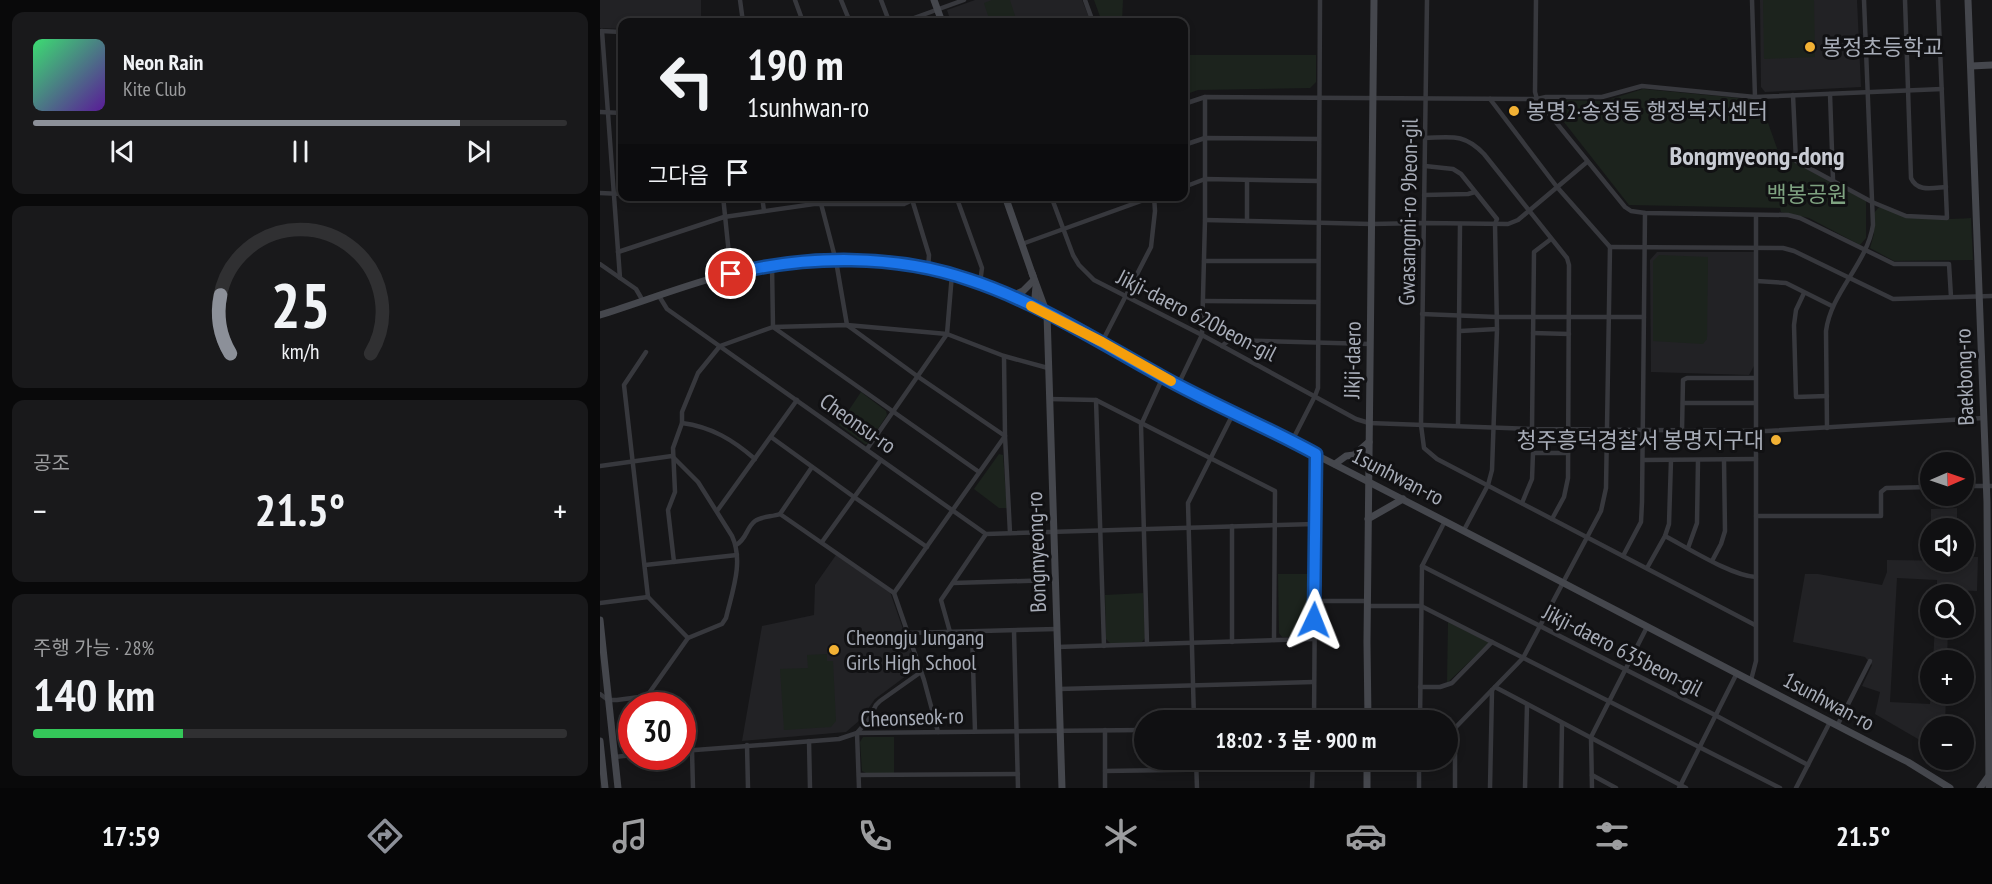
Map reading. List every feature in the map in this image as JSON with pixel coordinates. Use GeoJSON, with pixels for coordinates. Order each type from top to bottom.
{"type":"FeatureCollection","features":[{"type":"Feature","properties":{"kind":"street"},"geometry":{"type":"LineString","coordinates":[[740,0],[742,18]]}},
{"type":"Feature","properties":{"kind":"street"},"geometry":{"type":"LineString","coordinates":[[795,0],[802,18]]}},
{"type":"Feature","properties":{"kind":"street"},"geometry":{"type":"LineString","coordinates":[[841,0],[848,18]]}},
{"type":"Feature","properties":{"kind":"street"},"geometry":{"type":"LineString","coordinates":[[881,0],[888,18]]}},
{"type":"Feature","properties":{"kind":"street"},"geometry":{"type":"LineString","coordinates":[[934,0],[941,18]]}},
{"type":"Feature","properties":{"kind":"street"},"geometry":{"type":"LineString","coordinates":[[915,18],[964,0]]}},
{"type":"Feature","properties":{"kind":"street"},"geometry":{"type":"LineString","coordinates":[[1085,0],[1092,18]]}},
{"type":"Feature","properties":{"kind":"street"},"geometry":{"type":"LineString","coordinates":[[1292,441],[1318,388],[1320,0]]}},
{"type":"Feature","properties":{"kind":"street","name":"Jikji-daero"},"geometry":{"type":"LineString","coordinates":[[1368,710],[1367,604],[1374,0]]}},
{"type":"Feature","properties":{"kind":"street","name":"Gwasangmi-ro 9beon-gil"},"geometry":{"type":"LineString","coordinates":[[1427,0],[1421,424],[1424,448],[1431,455],[1755,625]]}},
{"type":"Feature","properties":{"kind":"street"},"geometry":{"type":"LineString","coordinates":[[1536,0],[1535,92],[1537,99],[1624,207],[1645,213],[1788,215],[1800,218],[1894,264],[1949,264],[1951,297]]}},
{"type":"Feature","properties":{"kind":"street"},"geometry":{"type":"LineString","coordinates":[[1752,0],[1755,97]]}},
{"type":"Feature","properties":{"kind":"street"},"geometry":{"type":"LineString","coordinates":[[1827,428],[1826,331],[1832,306],[1865,250],[1871,235],[1872,202],[1864,0]]}},
{"type":"Feature","properties":{"kind":"street"},"geometry":{"type":"LineString","coordinates":[[1905,0],[1911,178],[1920,188],[1946,187]]}},
{"type":"Feature","properties":{"kind":"street"},"geometry":{"type":"LineString","coordinates":[[1793,95],[1796,160],[1872,202],[1906,216],[1947,218],[1938,0]]}},
{"type":"Feature","properties":{"kind":"street","name":"Baekbong-ro"},"geometry":{"type":"LineString","coordinates":[[1968,0],[1984,418],[1989,486],[1989,788]]}},
{"type":"Feature","properties":{"kind":"street"},"geometry":{"type":"LineString","coordinates":[[618,32],[601,31],[620,278]]}},
{"type":"Feature","properties":{"kind":"street"},"geometry":{"type":"LineString","coordinates":[[1971,66],[1992,65]]}},
{"type":"Feature","properties":{"kind":"street"},"geometry":{"type":"LineString","coordinates":[[1188,103],[1205,98],[1537,99],[1602,97],[1642,86],[1755,97],[1942,89]]}},
{"type":"Feature","properties":{"kind":"street"},"geometry":{"type":"LineString","coordinates":[[1830,94],[1833,180]]}},
{"type":"Feature","properties":{"kind":"street"},"geometry":{"type":"LineString","coordinates":[[1178,385],[1202,335],[1205,98]]}},
{"type":"Feature","properties":{"kind":"street"},"geometry":{"type":"LineString","coordinates":[[1458,725],[1523,658],[1605,500],[1610,248],[1557,187],[1490,99]]}},
{"type":"Feature","properties":{"kind":"street"},"geometry":{"type":"LineString","coordinates":[[600,112],[618,113]]}},
{"type":"Feature","properties":{"kind":"street"},"geometry":{"type":"LineString","coordinates":[[1188,144],[1205,138],[1319,139]]}},
{"type":"Feature","properties":{"kind":"street"},"geometry":{"type":"LineString","coordinates":[[1425,138],[1462,138],[1470,141],[1484,154],[1527,211],[1567,258],[1570,316],[1567,488],[1552,519]]}},
{"type":"Feature","properties":{"kind":"street"},"geometry":{"type":"LineString","coordinates":[[1205,220],[1371,224],[1508,224],[1518,220],[1587,162]]}},
{"type":"Feature","properties":{"kind":"street"},"geometry":{"type":"LineString","coordinates":[[1425,166],[1453,168],[1461,174],[1497,219],[1497,329],[1492,470],[1488,485],[1464,531]]}},
{"type":"Feature","properties":{"kind":"street"},"geometry":{"type":"LineString","coordinates":[[1188,185],[1205,179],[1319,181]]}},
{"type":"Feature","properties":{"kind":"street"},"geometry":{"type":"LineString","coordinates":[[1247,180],[1247,221]]}},
{"type":"Feature","properties":{"kind":"street"},"geometry":{"type":"LineString","coordinates":[[1424,195],[1475,192]]}},
{"type":"Feature","properties":{"kind":"street"},"geometry":{"type":"LineString","coordinates":[[600,193],[618,194]]}},
{"type":"Feature","properties":{"kind":"street"},"geometry":{"type":"LineString","coordinates":[[722,201],[731,274]]}},
{"type":"Feature","properties":{"kind":"street"},"geometry":{"type":"LineString","coordinates":[[763,201],[764,211]]}},
{"type":"Feature","properties":{"kind":"street"},"geometry":{"type":"LineString","coordinates":[[866,201],[867,205]]}},
{"type":"Feature","properties":{"kind":"street"},"geometry":{"type":"LineString","coordinates":[[618,252],[724,217],[821,203],[867,205],[904,204],[908,201]]}},
{"type":"Feature","properties":{"kind":"street"},"geometry":{"type":"LineString","coordinates":[[912,201],[929,255],[928,269]]}},
{"type":"Feature","properties":{"kind":"street"},"geometry":{"type":"LineString","coordinates":[[959,201],[982,268],[980,283]]}},
{"type":"Feature","properties":{"kind":"street"},"geometry":{"type":"LineString","coordinates":[[1007,201],[1036,286],[1034,308]]}},
{"type":"Feature","properties":{"kind":"street","name":"Jikji-daero 620beon-gil"},"geometry":{"type":"LineString","coordinates":[[1053,201],[1073,255],[1085,273],[1094,280],[1202,335],[1356,419],[1369,423]]}},
{"type":"Feature","properties":{"kind":"street"},"geometry":{"type":"LineString","coordinates":[[1022,244],[1143,201]]}},
{"type":"Feature","properties":{"kind":"street"},"geometry":{"type":"LineString","coordinates":[[1102,342],[1151,247],[1154,201]]}},
{"type":"Feature","properties":{"kind":"street"},"geometry":{"type":"LineString","coordinates":[[821,203],[837,261],[848,325],[917,376],[1005,436]]}},
{"type":"Feature","properties":{"kind":"street"},"geometry":{"type":"LineString","coordinates":[[1623,556],[1641,522],[1645,213]]}},
{"type":"Feature","properties":{"kind":"street"},"geometry":{"type":"LineString","coordinates":[[1751,680],[1756,661],[1756,216]]}},
{"type":"Feature","properties":{"kind":"street"},"geometry":{"type":"LineString","coordinates":[[1458,425],[1460,224]]}},
{"type":"Feature","properties":{"kind":"street"},"geometry":{"type":"LineString","coordinates":[[1532,429],[1534,252],[1551,239]]}},
{"type":"Feature","properties":{"kind":"street"},"geometry":{"type":"LineString","coordinates":[[1610,248],[1783,248],[1794,251],[1893,299],[1992,296]]}},
{"type":"Feature","properties":{"kind":"street","name":"1sunhwan-ro"},"geometry":{"type":"LineString","coordinates":[[601,314],[731,274],[772,265],[837,261],[893,263],[952,274],[980,283],[1012,296],[1102,342],[1178,385],[1369,481],[1908,762],[1950,788]]}},
{"type":"Feature","properties":{"kind":"street"},"geometry":{"type":"LineString","coordinates":[[1204,261],[1318,261]]}},
{"type":"Feature","properties":{"kind":"street"},"geometry":{"type":"LineString","coordinates":[[600,264],[636,289],[643,301]]}},
{"type":"Feature","properties":{"kind":"street"},"geometry":{"type":"LineString","coordinates":[[772,265],[773,327]]}},
{"type":"Feature","properties":{"kind":"street"},"geometry":{"type":"LineString","coordinates":[[867,449],[947,334],[952,274]]}},
{"type":"Feature","properties":{"kind":"street"},"geometry":{"type":"LineString","coordinates":[[1012,296],[1023,291],[1033,276]]}},
{"type":"Feature","properties":{"kind":"street","name":"Bongmyeong-ro"},"geometry":{"type":"LineString","coordinates":[[1033,276],[1047,314],[1062,788]]}},
{"type":"Feature","properties":{"kind":"street"},"geometry":{"type":"LineString","coordinates":[[1757,281],[1786,283],[1832,306]]}},
{"type":"Feature","properties":{"kind":"street"},"geometry":{"type":"LineString","coordinates":[[1804,293],[1796,310],[1794,325],[1796,397],[1827,396]]}},
{"type":"Feature","properties":{"kind":"street","name":"Cheonsu-ro"},"geometry":{"type":"LineString","coordinates":[[659,296],[667,309],[986,534]]}},
{"type":"Feature","properties":{"kind":"street"},"geometry":{"type":"LineString","coordinates":[[1203,301],[1318,302]]}},
{"type":"Feature","properties":{"kind":"street"},"geometry":{"type":"LineString","coordinates":[[1422,314],[1497,317],[1644,317]]}},
{"type":"Feature","properties":{"kind":"street"},"geometry":{"type":"LineString","coordinates":[[674,562],[668,510],[675,492],[672,456],[682,423],[682,412],[698,373],[720,346],[773,327],[848,325],[947,334],[1004,356],[1048,368]]}},
{"type":"Feature","properties":{"kind":"street"},"geometry":{"type":"LineString","coordinates":[[773,327],[979,472]]}},
{"type":"Feature","properties":{"kind":"street"},"geometry":{"type":"LineString","coordinates":[[1460,331],[1497,329]]}},
{"type":"Feature","properties":{"kind":"street"},"geometry":{"type":"LineString","coordinates":[[1533,333],[1569,334]]}},
{"type":"Feature","properties":{"kind":"street"},"geometry":{"type":"LineString","coordinates":[[1222,346],[1229,340],[1370,344]]}},
{"type":"Feature","properties":{"kind":"street"},"geometry":{"type":"LineString","coordinates":[[646,352],[624,385],[648,597],[688,638]]}},
{"type":"Feature","properties":{"kind":"street"},"geometry":{"type":"LineString","coordinates":[[1004,356],[1010,533]]}},
{"type":"Feature","properties":{"kind":"street"},"geometry":{"type":"LineString","coordinates":[[1147,644],[1141,425],[1163,377]]}},
{"type":"Feature","properties":{"kind":"street"},"geometry":{"type":"LineString","coordinates":[[1682,430],[1683,380],[1687,378],[1755,378]]}},
{"type":"Feature","properties":{"kind":"street"},"geometry":{"type":"LineString","coordinates":[[1049,399],[1096,400],[1275,492],[1274,640]]}},
{"type":"Feature","properties":{"kind":"street"},"geometry":{"type":"LineString","coordinates":[[717,511],[797,400]]}},
{"type":"Feature","properties":{"kind":"street"},"geometry":{"type":"LineString","coordinates":[[1096,400],[1104,646]]}},
{"type":"Feature","properties":{"kind":"street"},"geometry":{"type":"LineString","coordinates":[[1683,403],[1755,403]]}},
{"type":"Feature","properties":{"kind":"street"},"geometry":{"type":"LineString","coordinates":[[1194,710],[1188,503],[1234,412]]}},
{"type":"Feature","properties":{"kind":"street"},"geometry":{"type":"LineString","coordinates":[[1369,423],[1532,429],[1756,430],[1984,418]]}},
{"type":"Feature","properties":{"kind":"street"},"geometry":{"type":"LineString","coordinates":[[682,423],[698,425],[726,436],[755,459]]}},
{"type":"Feature","properties":{"kind":"street"},"geometry":{"type":"LineString","coordinates":[[894,593],[1005,436]]}},
{"type":"Feature","properties":{"kind":"street"},"geometry":{"type":"LineString","coordinates":[[771,437],[927,547]]}},
{"type":"Feature","properties":{"kind":"street"},"geometry":{"type":"LineString","coordinates":[[1335,464],[1346,456],[1354,455],[1369,442]]}},
{"type":"Feature","properties":{"kind":"street"},"geometry":{"type":"LineString","coordinates":[[1522,503],[1532,480],[1533,453],[1568,453]]}},
{"type":"Feature","properties":{"kind":"street"},"geometry":{"type":"LineString","coordinates":[[1314,710],[1316,454]]}},
{"type":"Feature","properties":{"kind":"street"},"geometry":{"type":"LineString","coordinates":[[600,466],[672,456]]}},
{"type":"Feature","properties":{"kind":"street"},"geometry":{"type":"LineString","coordinates":[[604,696],[647,696],[688,638],[722,624],[726,618],[737,566],[736,545],[717,511],[690,472],[678,464],[672,456]]}},
{"type":"Feature","properties":{"kind":"street"},"geometry":{"type":"LineString","coordinates":[[1647,568],[1665,536],[1670,515],[1671,459]]}},
{"type":"Feature","properties":{"kind":"street"},"geometry":{"type":"LineString","coordinates":[[1688,548],[1697,523],[1698,459]]}},
{"type":"Feature","properties":{"kind":"street"},"geometry":{"type":"LineString","coordinates":[[1643,460],[1755,459]]}},
{"type":"Feature","properties":{"kind":"street"},"geometry":{"type":"LineString","coordinates":[[822,542],[882,460]]}},
{"type":"Feature","properties":{"kind":"street"},"geometry":{"type":"LineString","coordinates":[[1712,561],[1725,531],[1724,460]]}},
{"type":"Feature","properties":{"kind":"street"},"geometry":{"type":"LineString","coordinates":[[736,545],[742,542],[749,526],[754,521],[780,514],[812,467]]}},
{"type":"Feature","properties":{"kind":"street"},"geometry":{"type":"LineString","coordinates":[[1756,516],[1881,516],[1881,492],[1886,488],[1920,487]]}},
{"type":"Feature","properties":{"kind":"street"},"geometry":{"type":"LineString","coordinates":[[1368,519],[1403,499]]}},
{"type":"Feature","properties":{"kind":"street"},"geometry":{"type":"LineString","coordinates":[[780,514],[894,593],[921,672],[938,732]]}},
{"type":"Feature","properties":{"kind":"street"},"geometry":{"type":"LineString","coordinates":[[1420,710],[1422,566],[1445,521]]}},
{"type":"Feature","properties":{"kind":"street"},"geometry":{"type":"LineString","coordinates":[[950,632],[941,600],[986,534],[1316,524]]}},
{"type":"Feature","properties":{"kind":"street"},"geometry":{"type":"LineString","coordinates":[[1232,526],[1232,642]]}},
{"type":"Feature","properties":{"kind":"street"},"geometry":{"type":"LineString","coordinates":[[1665,536],[1712,561],[1749,577],[1756,577]]}},
{"type":"Feature","properties":{"kind":"street"},"geometry":{"type":"LineString","coordinates":[[645,565],[737,555]]}},
{"type":"Feature","properties":{"kind":"street","name":"Jikji-daero 635beon-gil"},"geometry":{"type":"LineString","coordinates":[[1422,566],[1715,715],[1808,765]]}},
{"type":"Feature","properties":{"kind":"street"},"geometry":{"type":"LineString","coordinates":[[953,583],[1055,580]]}},
{"type":"Feature","properties":{"kind":"street"},"geometry":{"type":"LineString","coordinates":[[600,603],[648,597]]}},
{"type":"Feature","properties":{"kind":"street"},"geometry":{"type":"LineString","coordinates":[[1316,601],[1421,606],[1780,788]]}},
{"type":"Feature","properties":{"kind":"street"},"geometry":{"type":"LineString","coordinates":[[600,620],[604,696],[618,788]]}},
{"type":"Feature","properties":{"kind":"street"},"geometry":{"type":"LineString","coordinates":[[1592,788],[1591,737],[1647,627]]}},
{"type":"Feature","properties":{"kind":"street"},"geometry":{"type":"LineString","coordinates":[[907,633],[1057,629]]}},
{"type":"Feature","properties":{"kind":"street"},"geometry":{"type":"LineString","coordinates":[[1014,631],[1018,788]]}},
{"type":"Feature","properties":{"kind":"street"},"geometry":{"type":"LineString","coordinates":[[972,632],[975,731]]}},
{"type":"Feature","properties":{"kind":"street"},"geometry":{"type":"LineString","coordinates":[[1057,647],[1313,639]]}},
{"type":"Feature","properties":{"kind":"street"},"geometry":{"type":"LineString","coordinates":[[1420,687],[1446,686],[1492,642]]}},
{"type":"Feature","properties":{"kind":"street"},"geometry":{"type":"LineString","coordinates":[[1796,788],[1870,661]]}},
{"type":"Feature","properties":{"kind":"street"},"geometry":{"type":"LineString","coordinates":[[859,788],[857,733],[880,701],[921,672]]}},
{"type":"Feature","properties":{"kind":"street"},"geometry":{"type":"LineString","coordinates":[[1679,786],[1737,673]]}},
{"type":"Feature","properties":{"kind":"street"},"geometry":{"type":"LineString","coordinates":[[1059,689],[1313,682]]}},
{"type":"Feature","properties":{"kind":"street"},"geometry":{"type":"LineString","coordinates":[[1493,689],[1591,737],[1686,788]]}},
{"type":"Feature","properties":{"kind":"street"},"geometry":{"type":"LineString","coordinates":[[1490,788],[1493,689]]}},
{"type":"Feature","properties":{"kind":"street"},"geometry":{"type":"LineString","coordinates":[[1525,788],[1527,705]]}},
{"type":"Feature","properties":{"kind":"street"},"geometry":{"type":"LineString","coordinates":[[1561,786],[1562,723]]}},
{"type":"Feature","properties":{"kind":"street"},"geometry":{"type":"LineString","coordinates":[[1105,730],[1106,788]]}},
{"type":"Feature","properties":{"kind":"street","name":"Cheonseok-ro"},"geometry":{"type":"LineString","coordinates":[[696,751],[839,739],[857,733],[1134,730]]}},
{"type":"Feature","properties":{"kind":"street"},"geometry":{"type":"LineString","coordinates":[[600,741],[605,788]]}},
{"type":"Feature","properties":{"kind":"street"},"geometry":{"type":"LineString","coordinates":[[809,741],[810,788]]}},
{"type":"Feature","properties":{"kind":"street"},"geometry":{"type":"LineString","coordinates":[[747,745],[748,788]]}},
{"type":"Feature","properties":{"kind":"street"},"geometry":{"type":"LineString","coordinates":[[693,770],[693,788]]}},
{"type":"Feature","properties":{"kind":"street"},"geometry":{"type":"LineString","coordinates":[[1105,771],[1235,770]]}},
{"type":"Feature","properties":{"kind":"street"},"geometry":{"type":"LineString","coordinates":[[1312,770],[1312,788]]}},
{"type":"Feature","properties":{"kind":"street"},"geometry":{"type":"LineString","coordinates":[[1367,770],[1367,788]]}},
{"type":"Feature","properties":{"kind":"street"},"geometry":{"type":"LineString","coordinates":[[1419,770],[1419,788]]}},
{"type":"Feature","properties":{"kind":"street"},"geometry":{"type":"LineString","coordinates":[[1455,770],[1455,786]]}},
{"type":"Feature","properties":{"kind":"street"},"geometry":{"type":"LineString","coordinates":[[1196,771],[1197,788]]}},
{"type":"Feature","properties":{"kind":"street"},"geometry":{"type":"LineString","coordinates":[[859,775],[1018,774]]}},
{"type":"Feature","properties":{"kind":"street"},"geometry":{"type":"LineString","coordinates":[[1980,788],[1989,774]]}},
{"type":"Feature","properties":{"kind":"street"},"geometry":{"type":"LineString","coordinates":[[1592,775],[1616,788]]}},
{"type":"Feature","properties":{"kind":"shaded area"},"geometry":{"type":"Polygon","coordinates":[[[600,0],[701,0],[701,18],[618,18],[618,29],[600,28],[600,0]]]}},
{"type":"Feature","properties":{"kind":"shaded area"},"geometry":{"type":"Polygon","coordinates":[[[975,0],[1082,0],[1089,18],[950,18],[947,10],[975,0]]]}},
{"type":"Feature","properties":{"kind":"shaded area","name":"봉정초등학교"},"geometry":{"type":"Polygon","coordinates":[[[1760,0],[1857,0],[1861,87],[1765,92],[1761,87],[1760,0]]]}},
{"type":"Feature","properties":{"kind":"shaded area"},"geometry":{"type":"Polygon","coordinates":[[[1657,252],[1755,252],[1754,366],[1749,375],[1651,372],[1650,260],[1657,252]]]}},
{"type":"Feature","properties":{"kind":"shaded area"},"geometry":{"type":"Polygon","coordinates":[[[1957,508],[1957,518],[1931,518],[1931,509],[1957,508]]]}},
{"type":"Feature","properties":{"kind":"shaded area","name":"Cheongju Jungang Girls High School"},"geometry":{"type":"Polygon","coordinates":[[[836,555],[890,592],[916,666],[914,670],[875,699],[860,720],[846,732],[742,741],[762,626],[814,615],[815,585],[836,555]]]}},
{"type":"Feature","properties":{"kind":"shaded area"},"geometry":{"type":"Polygon","coordinates":[[[1974,557],[1978,557],[1977,591],[1974,591],[1974,584],[1937,584],[1937,580],[1897,578],[1890,702],[1946,704],[1945,716],[1920,716],[1920,740],[1875,714],[1880,692],[1862,686],[1872,665],[1865,657],[1793,642],[1805,574],[1818,574],[1882,585],[1887,572],[1887,560],[1920,560],[1920,572],[1974,572],[1974,557]]]}},
{"type":"Feature","properties":{"kind":"shaded area"},"geometry":{"type":"Polygon","coordinates":[[[1934,638],[1948,638],[1947,650],[1934,650],[1934,638]]]}},
{"type":"Feature","properties":{"kind":"green space"},"geometry":{"type":"Polygon","coordinates":[[[992,0],[1010,0],[1016,18],[989,18],[984,3],[992,0]]]}},
{"type":"Feature","properties":{"kind":"green space"},"geometry":{"type":"Polygon","coordinates":[[[1094,0],[1123,0],[1122,18],[1101,18],[1094,0]]]}},
{"type":"Feature","properties":{"kind":"green space"},"geometry":{"type":"Polygon","coordinates":[[[1763,0],[1814,0],[1815,57],[1764,59],[1763,0]]]}},
{"type":"Feature","properties":{"kind":"green space"},"geometry":{"type":"Polygon","coordinates":[[[1188,55],[1316,55],[1316,82],[1310,88],[1198,90],[1188,94],[1188,55]]]}},
{"type":"Feature","properties":{"kind":"green space","name":"백봉공원"},"geometry":{"type":"Polygon","coordinates":[[[1643,89],[1760,100],[1779,154],[1866,201],[1866,238],[1860,245],[1809,218],[1781,212],[1780,208],[1629,205],[1560,117],[1561,100],[1604,101],[1643,89]]]}},
{"type":"Feature","properties":{"kind":"green space"},"geometry":{"type":"Polygon","coordinates":[[[1879,207],[1925,218],[1971,218],[1973,260],[1894,261],[1870,248],[1874,234],[1874,213],[1879,207]]]}},
{"type":"Feature","properties":{"kind":"green space"},"geometry":{"type":"Polygon","coordinates":[[[1659,255],[1708,257],[1707,339],[1703,344],[1653,341],[1653,261],[1659,255]]]}},
{"type":"Feature","properties":{"kind":"green space"},"geometry":{"type":"Polygon","coordinates":[[[861,392],[886,411],[887,415],[868,444],[839,425],[861,392]]]}},
{"type":"Feature","properties":{"kind":"green space"},"geometry":{"type":"Polygon","coordinates":[[[999,454],[1003,455],[1007,508],[999,508],[974,489],[999,454]]]}},
{"type":"Feature","properties":{"kind":"green space"},"geometry":{"type":"Polygon","coordinates":[[[1278,574],[1312,574],[1312,631],[1307,637],[1282,637],[1279,633],[1278,574]]]}},
{"type":"Feature","properties":{"kind":"green space"},"geometry":{"type":"Polygon","coordinates":[[[1143,593],[1145,638],[1142,642],[1111,644],[1106,639],[1105,595],[1143,593]]]}},
{"type":"Feature","properties":{"kind":"green space"},"geometry":{"type":"Polygon","coordinates":[[[1448,622],[1488,644],[1447,683],[1448,622]]]}},
{"type":"Feature","properties":{"kind":"green space"},"geometry":{"type":"Polygon","coordinates":[[[827,654],[827,661],[833,661],[836,721],[831,727],[784,730],[780,669],[808,668],[807,655],[827,654]]]}},
{"type":"Feature","properties":{"kind":"green space"},"geometry":{"type":"Polygon","coordinates":[[[863,737],[894,737],[894,773],[862,771],[860,742],[863,737]]]}},
{"type":"Feature","properties":{"kind":"slow traffic"},"geometry":{"type":"LineString","coordinates":[[1031,306],[1171,381]]}},
{"type":"Feature","properties":{"kind":"place","name":"봉정초등학교"},"geometry":{"type":"Point","coordinates":[1810,47]}},
{"type":"Feature","properties":{"kind":"place","name":"봉명2·송정동 행정복지센터"},"geometry":{"type":"Point","coordinates":[1514,111]}},
{"type":"Feature","properties":{"kind":"place","name":"청주흥덕경찰서 봉명지구대"},"geometry":{"type":"Point","coordinates":[1776,440]}},
{"type":"Feature","properties":{"kind":"place","name":"Cheongju Jungang Girls High School"},"geometry":{"type":"Point","coordinates":[834,650]}},
{"type":"Feature","properties":{"kind":"district","name":"Bongmyeong-dong"},"geometry":{"type":"Point","coordinates":[1757,156]}},
{"type":"Feature","properties":{"kind":"route"},"geometry":{"type":"LineString","coordinates":[[731,274],[778,264],[837,261],[893,263],[969,279],[1012,296],[1102,342],[1163,377],[1316,454],[1314,620]]}}]}
